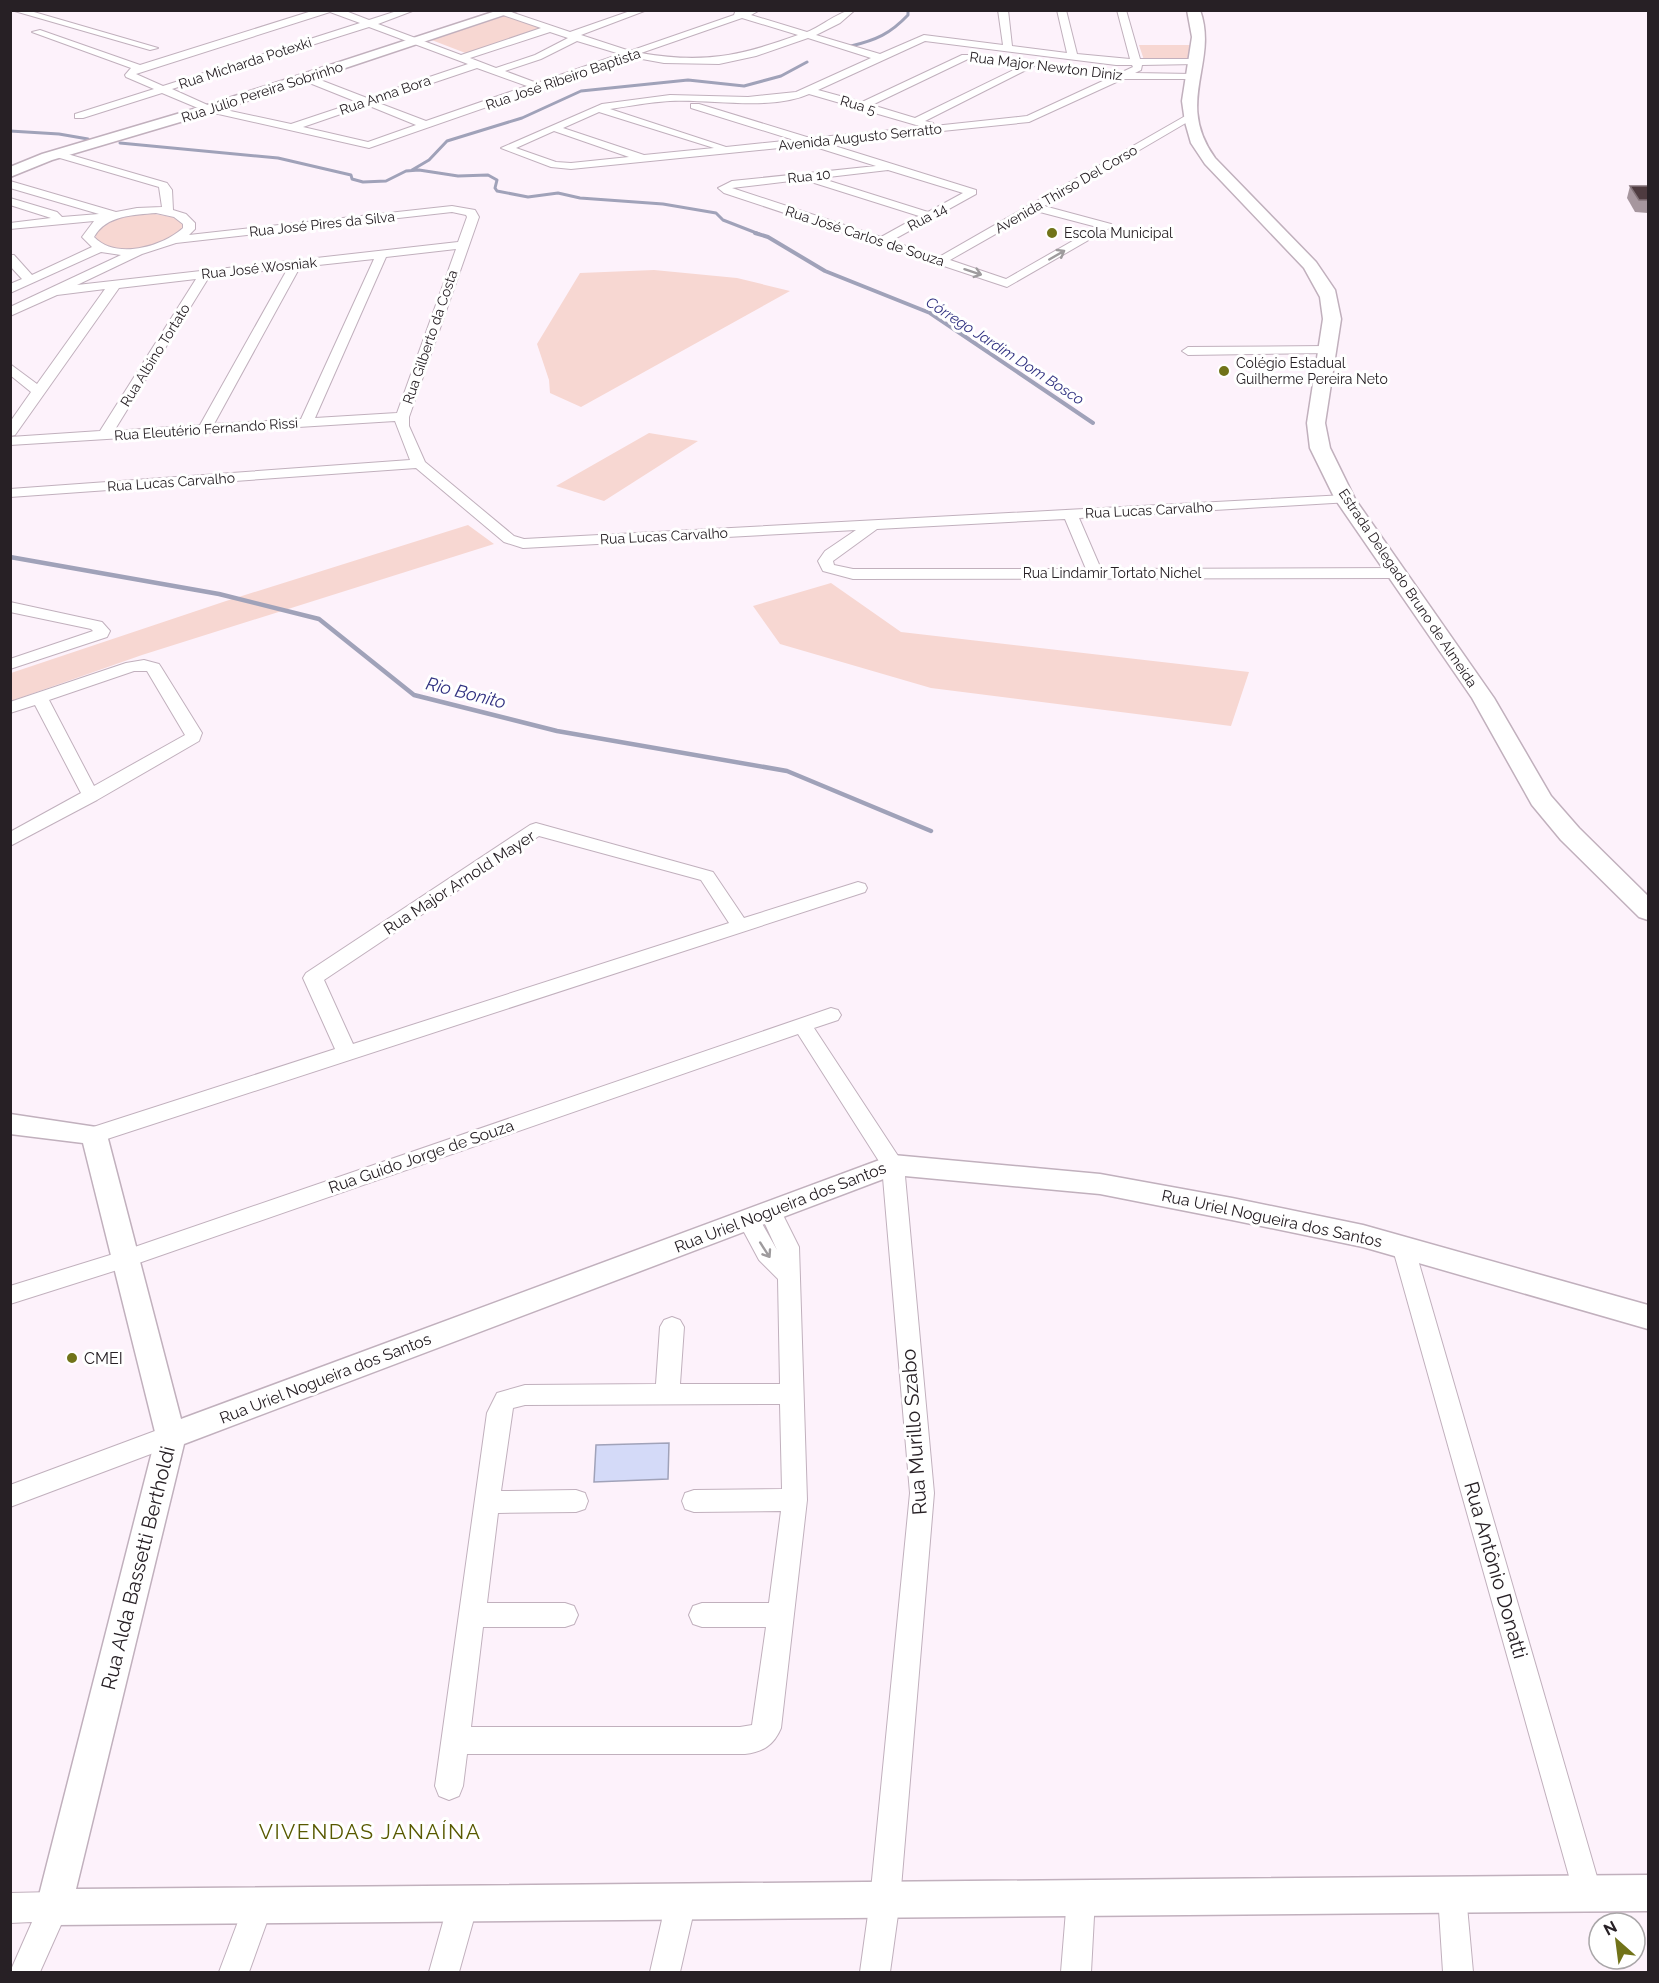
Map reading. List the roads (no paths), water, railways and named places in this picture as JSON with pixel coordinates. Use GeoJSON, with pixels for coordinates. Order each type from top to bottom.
{"type":"FeatureCollection","features":[{"type":"Feature","properties":{"kind":"main road","name":"Estrada Delegado Bruno de Almeida"},"geometry":{"type":"LineString","coordinates":[[1193,10],[1199,36],[1190,92],[1194,126],[1210,161],[1310,266],[1323,283],[1332,311],[1317,412],[1317,435],[1324,459],[1346,499],[1483,698],[1542,800],[1570,834],[1648,912]]}},
{"type":"Feature","properties":{"kind":"main road","name":"Rua Júlio Pereira Sobrinho"},"geometry":{"type":"LineString","coordinates":[[10,173],[57,154],[209,110],[509,12]]}},
{"type":"Feature","properties":{"kind":"street"},"geometry":{"type":"LineString","coordinates":[[15,10],[153,48]]}},
{"type":"Feature","properties":{"kind":"street"},"geometry":{"type":"LineString","coordinates":[[293,127],[209,110],[130,75],[132,71],[140,68],[326,10]]}},
{"type":"Feature","properties":{"kind":"street"},"geometry":{"type":"LineString","coordinates":[[333,10],[538,87]]}},
{"type":"Feature","properties":{"kind":"street","name":"Rua Micharda Potexki"},"geometry":{"type":"LineString","coordinates":[[79,116],[411,10]]}},
{"type":"Feature","properties":{"kind":"street"},"geometry":{"type":"LineString","coordinates":[[497,71],[538,57],[575,36],[643,10]]}},
{"type":"Feature","properties":{"kind":"street"},"geometry":{"type":"LineString","coordinates":[[727,10],[881,58]]}},
{"type":"Feature","properties":{"kind":"street","name":"Rua José Ribeiro Baptista"},"geometry":{"type":"LineString","coordinates":[[293,127],[369,145],[756,10]]}},
{"type":"Feature","properties":{"kind":"street"},"geometry":{"type":"LineString","coordinates":[[509,12],[632,55],[672,62],[720,61],[746,56],[807,35],[839,21],[851,10]]}},
{"type":"Feature","properties":{"kind":"street"},"geometry":{"type":"LineString","coordinates":[[1003,10],[1008,49]]}},
{"type":"Feature","properties":{"kind":"street"},"geometry":{"type":"LineString","coordinates":[[1061,10],[1073,56]]}},
{"type":"Feature","properties":{"kind":"street"},"geometry":{"type":"LineString","coordinates":[[1121,10],[1138,62]]}},
{"type":"Feature","properties":{"kind":"street"},"geometry":{"type":"LineString","coordinates":[[460,58],[552,28]]}},
{"type":"Feature","properties":{"kind":"street"},"geometry":{"type":"LineString","coordinates":[[37,32],[140,68]]}},
{"type":"Feature","properties":{"kind":"street","name":"Rua Major Newton Diniz"},"geometry":{"type":"LineString","coordinates":[[900,49],[924,38],[1116,62],[1196,61]]}},
{"type":"Feature","properties":{"kind":"street"},"geometry":{"type":"LineString","coordinates":[[554,128],[599,108],[670,98],[760,100],[789,97],[811,91],[900,49],[922,52]]}},
{"type":"Feature","properties":{"kind":"street","name":"Rua Major Newton Diniz"},"geometry":{"type":"LineString","coordinates":[[862,106],[971,58],[944,54]]}},
{"type":"Feature","properties":{"kind":"street","name":"Rua Major Newton Diniz"},"geometry":{"type":"LineString","coordinates":[[916,121],[1036,66],[1009,62]]}},
{"type":"Feature","properties":{"kind":"street","name":"Avenida Augusto Serratto"},"geometry":{"type":"LineString","coordinates":[[554,128],[506,148],[565,166],[1029,119],[1123,76],[1138,68],[1138,62]]}},
{"type":"Feature","properties":{"kind":"street","name":"Rua Anna Bora"},"geometry":{"type":"LineString","coordinates":[[293,127],[477,64]]}},
{"type":"Feature","properties":{"kind":"street","name":"Rua Major Newton Diniz"},"geometry":{"type":"LineString","coordinates":[[1101,74],[1192,77]]}},
{"type":"Feature","properties":{"kind":"street"},"geometry":{"type":"LineString","coordinates":[[306,78],[426,125]]}},
{"type":"Feature","properties":{"kind":"street","name":"Rua 5"},"geometry":{"type":"LineString","coordinates":[[811,91],[940,129]]}},
{"type":"Feature","properties":{"kind":"street"},"geometry":{"type":"LineString","coordinates":[[670,98],[894,167]]}},
{"type":"Feature","properties":{"kind":"street"},"geometry":{"type":"LineString","coordinates":[[599,108],[729,150]]}},
{"type":"Feature","properties":{"kind":"street"},"geometry":{"type":"LineString","coordinates":[[1167,131],[1194,126]]}},
{"type":"Feature","properties":{"kind":"street","name":"Avenida Thirso Del Corso"},"geometry":{"type":"LineString","coordinates":[[940,261],[1167,131],[1194,126]]}},
{"type":"Feature","properties":{"kind":"street"},"geometry":{"type":"LineString","coordinates":[[554,128],[646,159]]}},
{"type":"Feature","properties":{"kind":"street"},"geometry":{"type":"LineString","coordinates":[[57,154],[163,184],[166,190],[168,212]]}},
{"type":"Feature","properties":{"kind":"street","name":"Rua 10"},"geometry":{"type":"LineString","coordinates":[[724,188],[732,184],[894,167]]}},
{"type":"Feature","properties":{"kind":"street","name":"Rua 14"},"geometry":{"type":"LineString","coordinates":[[881,242],[972,192],[894,167]]}},
{"type":"Feature","properties":{"kind":"street"},"geometry":{"type":"LineString","coordinates":[[805,177],[930,216]]}},
{"type":"Feature","properties":{"kind":"street"},"geometry":{"type":"LineString","coordinates":[[10,184],[116,215]]}},
{"type":"Feature","properties":{"kind":"street","name":"Rua José Carlos de Souza"},"geometry":{"type":"LineString","coordinates":[[724,188],[1007,283],[1107,226],[1035,207]]}},
{"type":"Feature","properties":{"kind":"street"},"geometry":{"type":"LineString","coordinates":[[10,201],[52,214],[59,221]]}},
{"type":"Feature","properties":{"kind":"street","name":"Rua José Pires da Silva"},"geometry":{"type":"LineString","coordinates":[[143,250],[176,240],[442,210],[468,211]]}},
{"type":"Feature","properties":{"kind":"street"},"geometry":{"type":"LineString","coordinates":[[10,226],[143,211],[168,212],[178,214],[189,223],[189,229],[176,240]]}},
{"type":"Feature","properties":{"kind":"street","name":"Rua Gilberto da Costa"},"geometry":{"type":"LineString","coordinates":[[419,465],[402,426],[402,417],[473,217],[468,211]]}},
{"type":"Feature","properties":{"kind":"street"},"geometry":{"type":"LineString","coordinates":[[116,215],[96,224],[90,230],[88,237],[92,243],[100,248],[143,250]]}},
{"type":"Feature","properties":{"kind":"street"},"geometry":{"type":"LineString","coordinates":[[10,238],[90,230]]}},
{"type":"Feature","properties":{"kind":"street","name":"Rua José Wosniak"},"geometry":{"type":"LineString","coordinates":[[56,291],[463,246]]}},
{"type":"Feature","properties":{"kind":"street"},"geometry":{"type":"LineString","coordinates":[[10,289],[100,248]]}},
{"type":"Feature","properties":{"kind":"street"},"geometry":{"type":"LineString","coordinates":[[10,312],[143,250]]}},
{"type":"Feature","properties":{"kind":"street"},"geometry":{"type":"LineString","coordinates":[[306,423],[382,254]]}},
{"type":"Feature","properties":{"kind":"street"},"geometry":{"type":"LineString","coordinates":[[10,258],[30,280]]}},
{"type":"Feature","properties":{"kind":"street"},"geometry":{"type":"LineString","coordinates":[[205,429],[296,264]]}},
{"type":"Feature","properties":{"kind":"street","name":"Rua Albino Tortato"},"geometry":{"type":"LineString","coordinates":[[104,436],[205,274]]}},
{"type":"Feature","properties":{"kind":"street"},"geometry":{"type":"LineString","coordinates":[[10,432],[115,284]]}},
{"type":"Feature","properties":{"kind":"street"},"geometry":{"type":"LineString","coordinates":[[1188,351],[1327,350]]}},
{"type":"Feature","properties":{"kind":"street"},"geometry":{"type":"LineString","coordinates":[[10,368],[39,392]]}},
{"type":"Feature","properties":{"kind":"street","name":"Rua Eleutério Fernando Rissi"},"geometry":{"type":"LineString","coordinates":[[10,441],[402,417]]}},
{"type":"Feature","properties":{"kind":"street","name":"Rua Lucas Carvalho"},"geometry":{"type":"LineString","coordinates":[[11,492],[419,465],[509,539],[523,544],[1346,499]]}},
{"type":"Feature","properties":{"kind":"street"},"geometry":{"type":"LineString","coordinates":[[1070,514],[1095,573]]}},
{"type":"Feature","properties":{"kind":"street","name":"Rua Lindamir Tortato Nichel"},"geometry":{"type":"LineString","coordinates":[[875,525],[830,554],[825,561],[828,568],[838,572],[853,573],[1396,573]]}},
{"type":"Feature","properties":{"kind":"street"},"geometry":{"type":"LineString","coordinates":[[10,608],[96,625],[101,628],[101,634],[10,664]]}},
{"type":"Feature","properties":{"kind":"street"},"geometry":{"type":"LineString","coordinates":[[10,708],[132,666],[144,665],[153,667],[193,730],[192,737],[10,840]]}},
{"type":"Feature","properties":{"kind":"street"},"geometry":{"type":"LineString","coordinates":[[40,698],[91,796]]}},
{"type":"Feature","properties":{"kind":"street","name":"Rua Major Arnold Mayer"},"geometry":{"type":"LineString","coordinates":[[347,1053],[313,978],[536,829],[707,876],[740,926]]}},
{"type":"Feature","properties":{"kind":"street"},"geometry":{"type":"LineString","coordinates":[[10,1125],[94,1135],[858,888]]}},
{"type":"Feature","properties":{"kind":"street","name":"Rua Guido Jorge de Souza"},"geometry":{"type":"LineString","coordinates":[[10,1295],[125,1258],[831,1015]]}},
{"type":"Feature","properties":{"kind":"street","name":"Rua Murillo Szabo"},"geometry":{"type":"LineString","coordinates":[[802,1025],[893,1165],[922,1509],[885,1900],[875,1972]]}},
{"type":"Feature","properties":{"kind":"street","name":"Rua Alda Bassetti Bertholdi"},"geometry":{"type":"LineString","coordinates":[[54,1907],[171,1436],[94,1135]]}},
{"type":"Feature","properties":{"kind":"street","name":"Rua Uriel Nogueira dos Santos"},"geometry":{"type":"LineString","coordinates":[[10,1496],[893,1165],[1121,1187],[1404,1246],[1648,1317]]}},
{"type":"Feature","properties":{"kind":"street"},"geometry":{"type":"LineString","coordinates":[[455,1740],[752,1741],[761,1737],[767,1728],[795,1500],[789,1276],[767,1254],[759,1215]]}},
{"type":"Feature","properties":{"kind":"street","name":"Rua Antônio Donatti"},"geometry":{"type":"LineString","coordinates":[[1404,1246],[1588,1894]]}},
{"type":"Feature","properties":{"kind":"street"},"geometry":{"type":"LineString","coordinates":[[667,1395],[672,1327]]}},
{"type":"Feature","properties":{"kind":"street"},"geometry":{"type":"LineString","coordinates":[[448,1786],[499,1413],[505,1400],[525,1395],[792,1394]]}},
{"type":"Feature","properties":{"kind":"street"},"geometry":{"type":"LineString","coordinates":[[694,1500],[795,1500]]}},
{"type":"Feature","properties":{"kind":"street"},"geometry":{"type":"LineString","coordinates":[[487,1502],[576,1501]]}},
{"type":"Feature","properties":{"kind":"street"},"geometry":{"type":"LineString","coordinates":[[472,1615],[565,1615]]}},
{"type":"Feature","properties":{"kind":"street"},"geometry":{"type":"LineString","coordinates":[[702,1615],[782,1615]]}},
{"type":"Feature","properties":{"kind":"street"},"geometry":{"type":"LineString","coordinates":[[10,1908],[1648,1893]]}},
{"type":"Feature","properties":{"kind":"street"},"geometry":{"type":"LineString","coordinates":[[1452,1895],[1458,1972]]}},
{"type":"Feature","properties":{"kind":"street"},"geometry":{"type":"LineString","coordinates":[[1077,1972],[1081,1898]]}},
{"type":"Feature","properties":{"kind":"street"},"geometry":{"type":"LineString","coordinates":[[665,1972],[681,1902]]}},
{"type":"Feature","properties":{"kind":"street"},"geometry":{"type":"LineString","coordinates":[[444,1972],[463,1904]]}},
{"type":"Feature","properties":{"kind":"street"},"geometry":{"type":"LineString","coordinates":[[234,1972],[258,1905]]}},
{"type":"Feature","properties":{"kind":"street"},"geometry":{"type":"LineString","coordinates":[[25,1972],[54,1907]]}},
{"type":"Feature","properties":{"kind":"water"},"geometry":{"type":"Polygon","coordinates":[[[669,1443],[668,1479],[594,1482],[596,1445],[669,1443]]]}},
{"type":"Feature","properties":{"kind":"waterway"},"geometry":{"type":"LineString","coordinates":[[851,46],[889,32],[908,15],[908,10]]}},
{"type":"Feature","properties":{"kind":"waterway"},"geometry":{"type":"LineString","coordinates":[[412,170],[429,160],[447,141],[522,118],[581,91],[688,80],[744,86],[781,76],[807,62]]}},
{"type":"Feature","properties":{"kind":"waterway","name":"Córrego Jardim Dom Bosco"},"geometry":{"type":"LineString","coordinates":[[10,131],[59,134],[88,139]]}},
{"type":"Feature","properties":{"kind":"waterway","name":"Córrego Jardim Dom Bosco"},"geometry":{"type":"LineString","coordinates":[[120,143],[278,158],[351,175],[352,179],[363,182],[386,181],[406,171],[419,170],[458,176],[488,175],[497,180],[495,188],[497,191],[528,197],[558,193],[580,198],[663,204],[716,213],[723,220],[759,234]]}},
{"type":"Feature","properties":{"kind":"waterway","name":"Córrego Jardim Dom Bosco"},"geometry":{"type":"LineString","coordinates":[[755,233],[768,237],[825,271],[930,313],[1093,423]]}},
{"type":"Feature","properties":{"kind":"waterway","name":"Rio Bonito"},"geometry":{"type":"LineString","coordinates":[[10,557],[219,594],[319,619],[414,695],[557,731],[787,771],[931,831]]}},
{"type":"Feature","properties":{"kind":"place","name":"Escola Municipal"},"geometry":{"type":"Point","coordinates":[1052,233]}},
{"type":"Feature","properties":{"kind":"place","name":"Colégio Estadual Guilherme Pereira Neto"},"geometry":{"type":"Point","coordinates":[1224,371]}},
{"type":"Feature","properties":{"kind":"place","name":"CMEI"},"geometry":{"type":"Point","coordinates":[72,1358]}},
{"type":"Feature","properties":{"kind":"district","name":"VIVENDAS JANAÍNA"},"geometry":{"type":"Point","coordinates":[370,1832]}}]}
